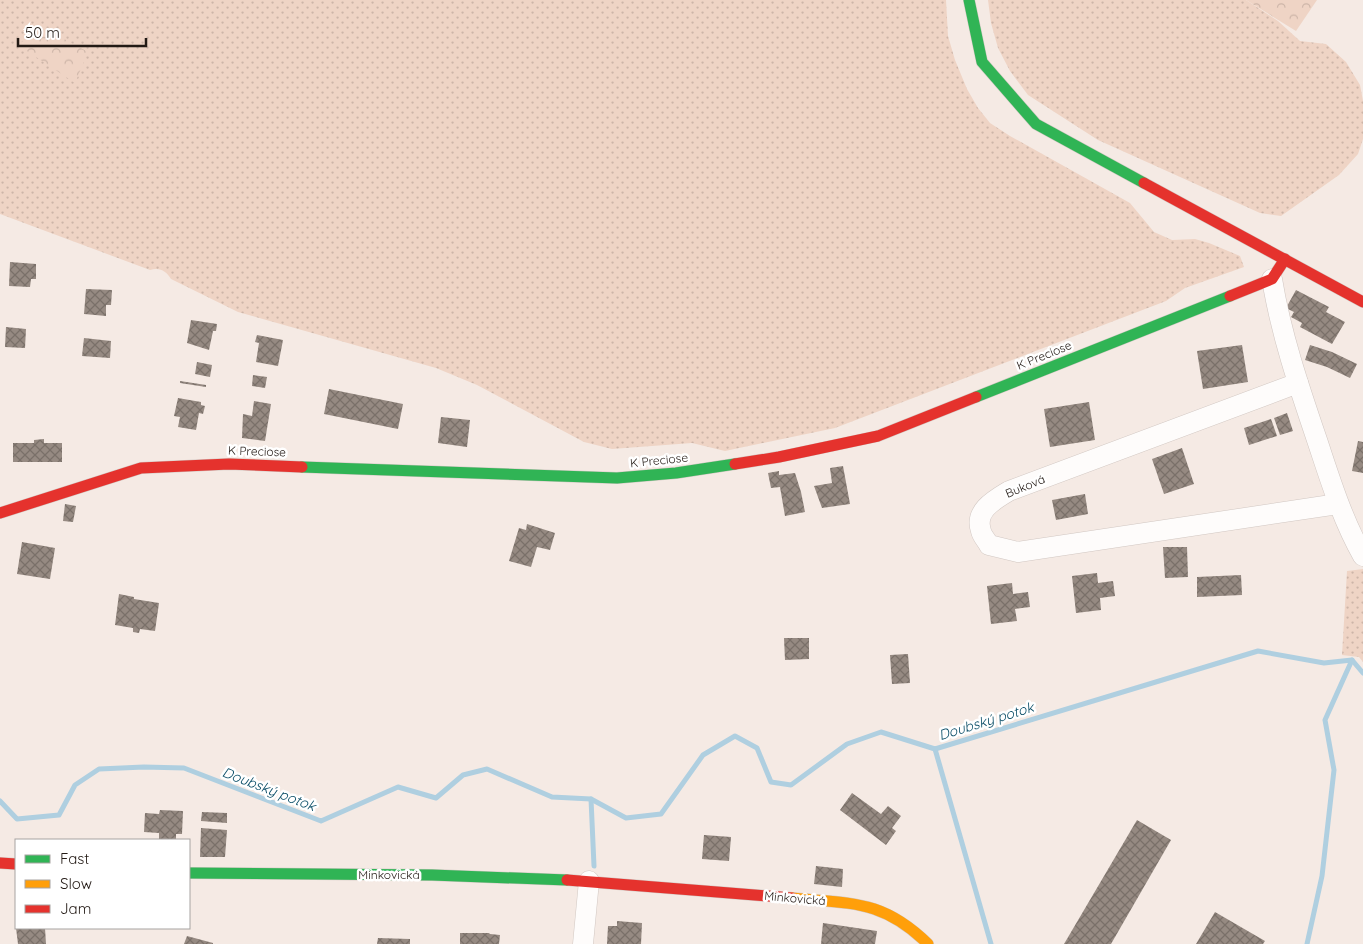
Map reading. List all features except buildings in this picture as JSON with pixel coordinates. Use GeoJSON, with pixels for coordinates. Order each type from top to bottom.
{"type":"FeatureCollection","features":[{"type":"Feature","properties":{"kind":"street"},"geometry":{"type":"LineString","coordinates":[[969,0],[982,62],[1036,124],[1363,302]]}},
{"type":"Feature","properties":{"kind":"street"},"geometry":{"type":"LineString","coordinates":[[1285,259],[1272,279],[1277,311],[1298,383],[1338,504],[1363,556]]}},
{"type":"Feature","properties":{"kind":"street","name":"K Preciose"},"geometry":{"type":"LineString","coordinates":[[0,513],[141,468],[229,464],[617,478],[676,473],[779,458],[878,436],[1272,279]]}},
{"type":"Feature","properties":{"kind":"street","name":"Buková"},"geometry":{"type":"LineString","coordinates":[[1298,383],[1009,491],[990,502],[980,518],[981,531],[989,545],[1018,552],[1338,504]]}},
{"type":"Feature","properties":{"kind":"street"},"geometry":{"type":"LineString","coordinates":[[0,863],[15,864]]}},
{"type":"Feature","properties":{"kind":"street","name":"Minkovická"},"geometry":{"type":"LineString","coordinates":[[190,873],[432,875],[589,881],[857,904],[875,907],[894,915],[910,926],[928,944]]}},
{"type":"Feature","properties":{"kind":"street"},"geometry":{"type":"LineString","coordinates":[[582,944],[589,881]]}},
{"type":"Feature","properties":{"kind":"green space"},"geometry":{"type":"Polygon","coordinates":[[[0,0],[946,0],[948,36],[955,60],[967,89],[978,108],[990,123],[1130,203],[1154,232],[1172,240],[1195,239],[1209,243],[1240,256],[1244,267],[1185,288],[1166,301],[835,428],[725,451],[692,443],[612,449],[584,442],[477,385],[436,368],[238,312],[171,279],[162,270],[150,270],[0,214],[0,0]]]}},
{"type":"Feature","properties":{"kind":"green space"},"geometry":{"type":"Polygon","coordinates":[[[988,0],[1246,0],[1278,21],[1300,41],[1326,44],[1346,62],[1360,85],[1363,101],[1363,139],[1358,154],[1339,175],[1281,216],[1260,213],[1098,140],[1028,95],[1010,71],[998,48],[991,23],[988,0]]]}},
{"type":"Feature","properties":{"kind":"green space"},"geometry":{"type":"Polygon","coordinates":[[[1246,0],[1317,0],[1296,31],[1246,0]]]}},
{"type":"Feature","properties":{"kind":"green space"},"geometry":{"type":"Polygon","coordinates":[[[40,26],[88,52],[75,83],[18,45],[40,26]]]}},
{"type":"Feature","properties":{"kind":"green space"},"geometry":{"type":"Polygon","coordinates":[[[1363,569],[1363,662],[1359,657],[1342,655],[1347,571],[1363,569]]]}},
{"type":"Feature","properties":{"kind":"waterway","name":"Doubský potok"},"geometry":{"type":"LineString","coordinates":[[0,801],[17,819],[59,815],[75,785],[99,769],[184,768],[321,821],[398,787],[436,798],[463,775],[487,769],[552,797],[591,799],[626,818],[661,814],[703,755],[735,736],[757,748],[771,782],[791,785],[847,744],[881,732],[935,749],[1258,651],[1324,663],[1352,660],[1363,673]]}},
{"type":"Feature","properties":{"kind":"waterway"},"geometry":{"type":"LineString","coordinates":[[1307,944],[1322,876],[1334,770],[1325,720],[1352,660]]}},
{"type":"Feature","properties":{"kind":"waterway"},"geometry":{"type":"LineString","coordinates":[[935,749],[991,944]]}},
{"type":"Feature","properties":{"kind":"waterway"},"geometry":{"type":"LineString","coordinates":[[591,799],[594,866]]}},
{"type":"Feature","properties":{"kind":"traffic: fast"},"geometry":{"type":"LineString","coordinates":[[969,0],[982,62],[1036,124],[1144,183]]}},
{"type":"Feature","properties":{"kind":"traffic: fast"},"geometry":{"type":"LineString","coordinates":[[976,397],[1230,296]]}},
{"type":"Feature","properties":{"kind":"traffic: fast"},"geometry":{"type":"LineString","coordinates":[[302,467],[617,478],[676,473],[735,464]]}},
{"type":"Feature","properties":{"kind":"traffic: fast"},"geometry":{"type":"LineString","coordinates":[[190,873],[432,875],[567,880]]}},
{"type":"Feature","properties":{"kind":"traffic: slow"},"geometry":{"type":"LineString","coordinates":[[792,898],[849,903],[880,911],[911,929],[928,944]]}},
{"type":"Feature","properties":{"kind":"traffic: jam"},"geometry":{"type":"LineString","coordinates":[[1144,183],[1363,302]]}},
{"type":"Feature","properties":{"kind":"traffic: jam"},"geometry":{"type":"LineString","coordinates":[[1230,296],[1272,279],[1285,259]]}},
{"type":"Feature","properties":{"kind":"traffic: jam"},"geometry":{"type":"LineString","coordinates":[[735,464],[779,457],[878,436],[976,397]]}},
{"type":"Feature","properties":{"kind":"traffic: jam"},"geometry":{"type":"LineString","coordinates":[[0,513],[141,468],[229,464],[302,467]]}},
{"type":"Feature","properties":{"kind":"traffic: jam"},"geometry":{"type":"LineString","coordinates":[[0,863],[15,864]]}},
{"type":"Feature","properties":{"kind":"traffic: jam"},"geometry":{"type":"LineString","coordinates":[[567,880],[792,898]]}}]}
